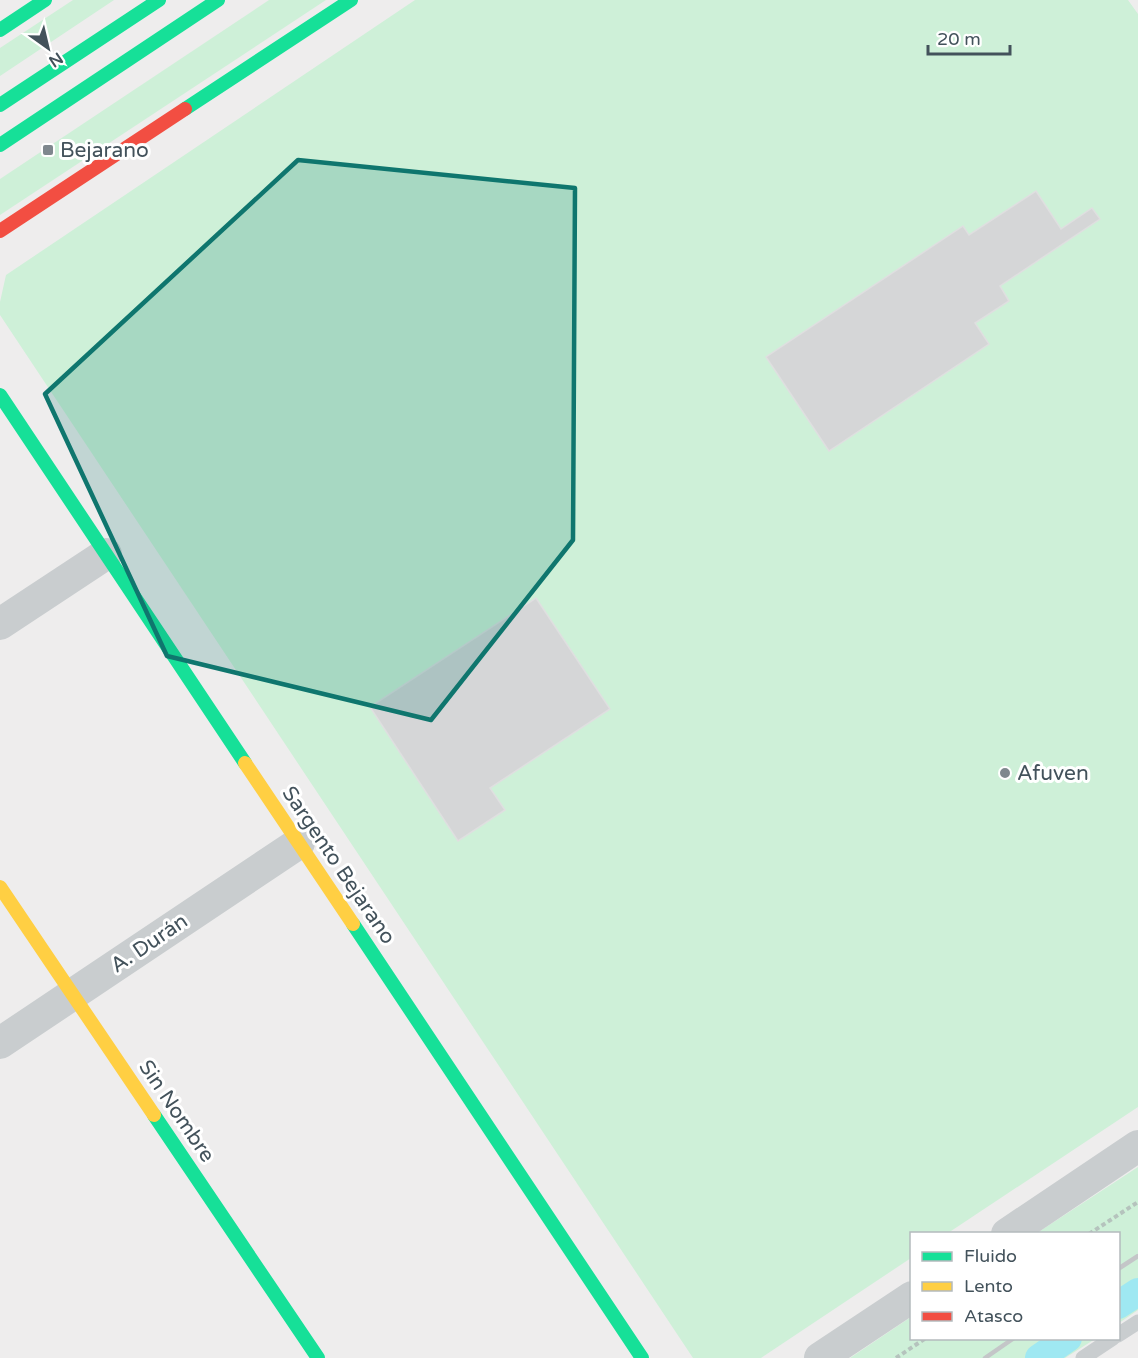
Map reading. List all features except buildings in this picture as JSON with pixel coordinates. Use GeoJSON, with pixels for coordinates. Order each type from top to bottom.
{"type":"FeatureCollection","features":[{"type":"Feature","properties":{"kind":"main road"},"geometry":{"type":"LineString","coordinates":[[0,30],[45,0]]}},
{"type":"Feature","properties":{"kind":"main road"},"geometry":{"type":"LineString","coordinates":[[0,105],[159,0]]}},
{"type":"Feature","properties":{"kind":"main road"},"geometry":{"type":"LineString","coordinates":[[0,145],[218,0]]}},
{"type":"Feature","properties":{"kind":"main road"},"geometry":{"type":"LineString","coordinates":[[0,231],[351,0]]}},
{"type":"Feature","properties":{"kind":"main road","name":"Sargento Bejarano"},"geometry":{"type":"LineString","coordinates":[[0,395],[642,1358]]}},
{"type":"Feature","properties":{"kind":"main road","name":"Sin Nombre"},"geometry":{"type":"LineString","coordinates":[[0,886],[318,1358]]}},
{"type":"Feature","properties":{"kind":"street"},"geometry":{"type":"LineString","coordinates":[[0,624],[106,554]]}},
{"type":"Feature","properties":{"kind":"street","name":"A. Durán"},"geometry":{"type":"LineString","coordinates":[[0,1043],[299,843]]}},
{"type":"Feature","properties":{"kind":"street"},"geometry":{"type":"LineString","coordinates":[[1009,1232],[1138,1146]]}},
{"type":"Feature","properties":{"kind":"street"},"geometry":{"type":"LineString","coordinates":[[820,1358],[910,1298]]}},
{"type":"Feature","properties":{"kind":"lane"},"geometry":{"type":"LineString","coordinates":[[1120,1334],[1138,1322]]}},
{"type":"Feature","properties":{"kind":"lane"},"geometry":{"type":"LineString","coordinates":[[1083,1358],[1110,1340]]}},
{"type":"Feature","properties":{"kind":"path"},"geometry":{"type":"LineString","coordinates":[[1091,1232],[1138,1202]]}},
{"type":"Feature","properties":{"kind":"path"},"geometry":{"type":"LineString","coordinates":[[896,1358],[923,1340]]}},
{"type":"Feature","properties":{"kind":"highlighted area"},"geometry":{"type":"Polygon","coordinates":[[[298,160],[575,188],[573,540],[431,720],[167,656],[45,394],[298,160]]]}},
{"type":"Feature","properties":{"kind":"green space"},"geometry":{"type":"Polygon","coordinates":[[[73,0],[114,0],[0,76],[0,48],[73,0]]]}},
{"type":"Feature","properties":{"kind":"green space"},"geometry":{"type":"Polygon","coordinates":[[[269,0],[326,0],[0,215],[0,179],[269,0]]]}},
{"type":"Feature","properties":{"kind":"green space"},"geometry":{"type":"Polygon","coordinates":[[[415,0],[1128,0],[1138,14],[1138,1107],[950,1232],[910,1232],[910,1259],[761,1358],[693,1358],[0,315],[0,302],[6,275],[415,0]]]}},
{"type":"Feature","properties":{"kind":"green space"},"geometry":{"type":"Polygon","coordinates":[[[1138,1167],[1138,1310],[1120,1322],[1120,1232],[1039,1232],[1138,1167]]]}},
{"type":"Feature","properties":{"kind":"green space"},"geometry":{"type":"Polygon","coordinates":[[[910,1318],[910,1340],[1093,1340],[1065,1358],[850,1358],[910,1318]]]}},
{"type":"Feature","properties":{"kind":"waterway"},"geometry":{"type":"LineString","coordinates":[[1120,1304],[1138,1292]]}},
{"type":"Feature","properties":{"kind":"waterway"},"geometry":{"type":"LineString","coordinates":[[1039,1358],[1065,1340]]}},
{"type":"Feature","properties":{"kind":"railway"},"geometry":{"type":"LineString","coordinates":[[1120,1268],[1138,1256]]}},
{"type":"Feature","properties":{"kind":"railway"},"geometry":{"type":"LineString","coordinates":[[985,1358],[1011,1340]]}},
{"type":"Feature","properties":{"kind":"traffic: fast"},"geometry":{"type":"LineString","coordinates":[[0,30],[45,0]]}},
{"type":"Feature","properties":{"kind":"traffic: fast"},"geometry":{"type":"LineString","coordinates":[[0,105],[159,0]]}},
{"type":"Feature","properties":{"kind":"traffic: fast"},"geometry":{"type":"LineString","coordinates":[[0,145],[218,0]]}},
{"type":"Feature","properties":{"kind":"traffic: fast"},"geometry":{"type":"LineString","coordinates":[[185,109],[351,0]]}},
{"type":"Feature","properties":{"kind":"traffic: fast"},"geometry":{"type":"LineString","coordinates":[[0,395],[245,763]]}},
{"type":"Feature","properties":{"kind":"traffic: fast"},"geometry":{"type":"LineString","coordinates":[[353,924],[642,1358]]}},
{"type":"Feature","properties":{"kind":"traffic: fast"},"geometry":{"type":"LineString","coordinates":[[154,1115],[318,1358]]}},
{"type":"Feature","properties":{"kind":"traffic: slow"},"geometry":{"type":"LineString","coordinates":[[245,763],[353,924]]}},
{"type":"Feature","properties":{"kind":"traffic: slow"},"geometry":{"type":"LineString","coordinates":[[0,887],[154,1115]]}},
{"type":"Feature","properties":{"kind":"traffic: jam"},"geometry":{"type":"LineString","coordinates":[[0,231],[185,109]]}},
{"type":"Feature","properties":{"kind":"place","name":"Bejarano"},"geometry":{"type":"Point","coordinates":[48,150]}},
{"type":"Feature","properties":{"kind":"place","name":"Afuven"},"geometry":{"type":"Point","coordinates":[1005,773]}}]}
